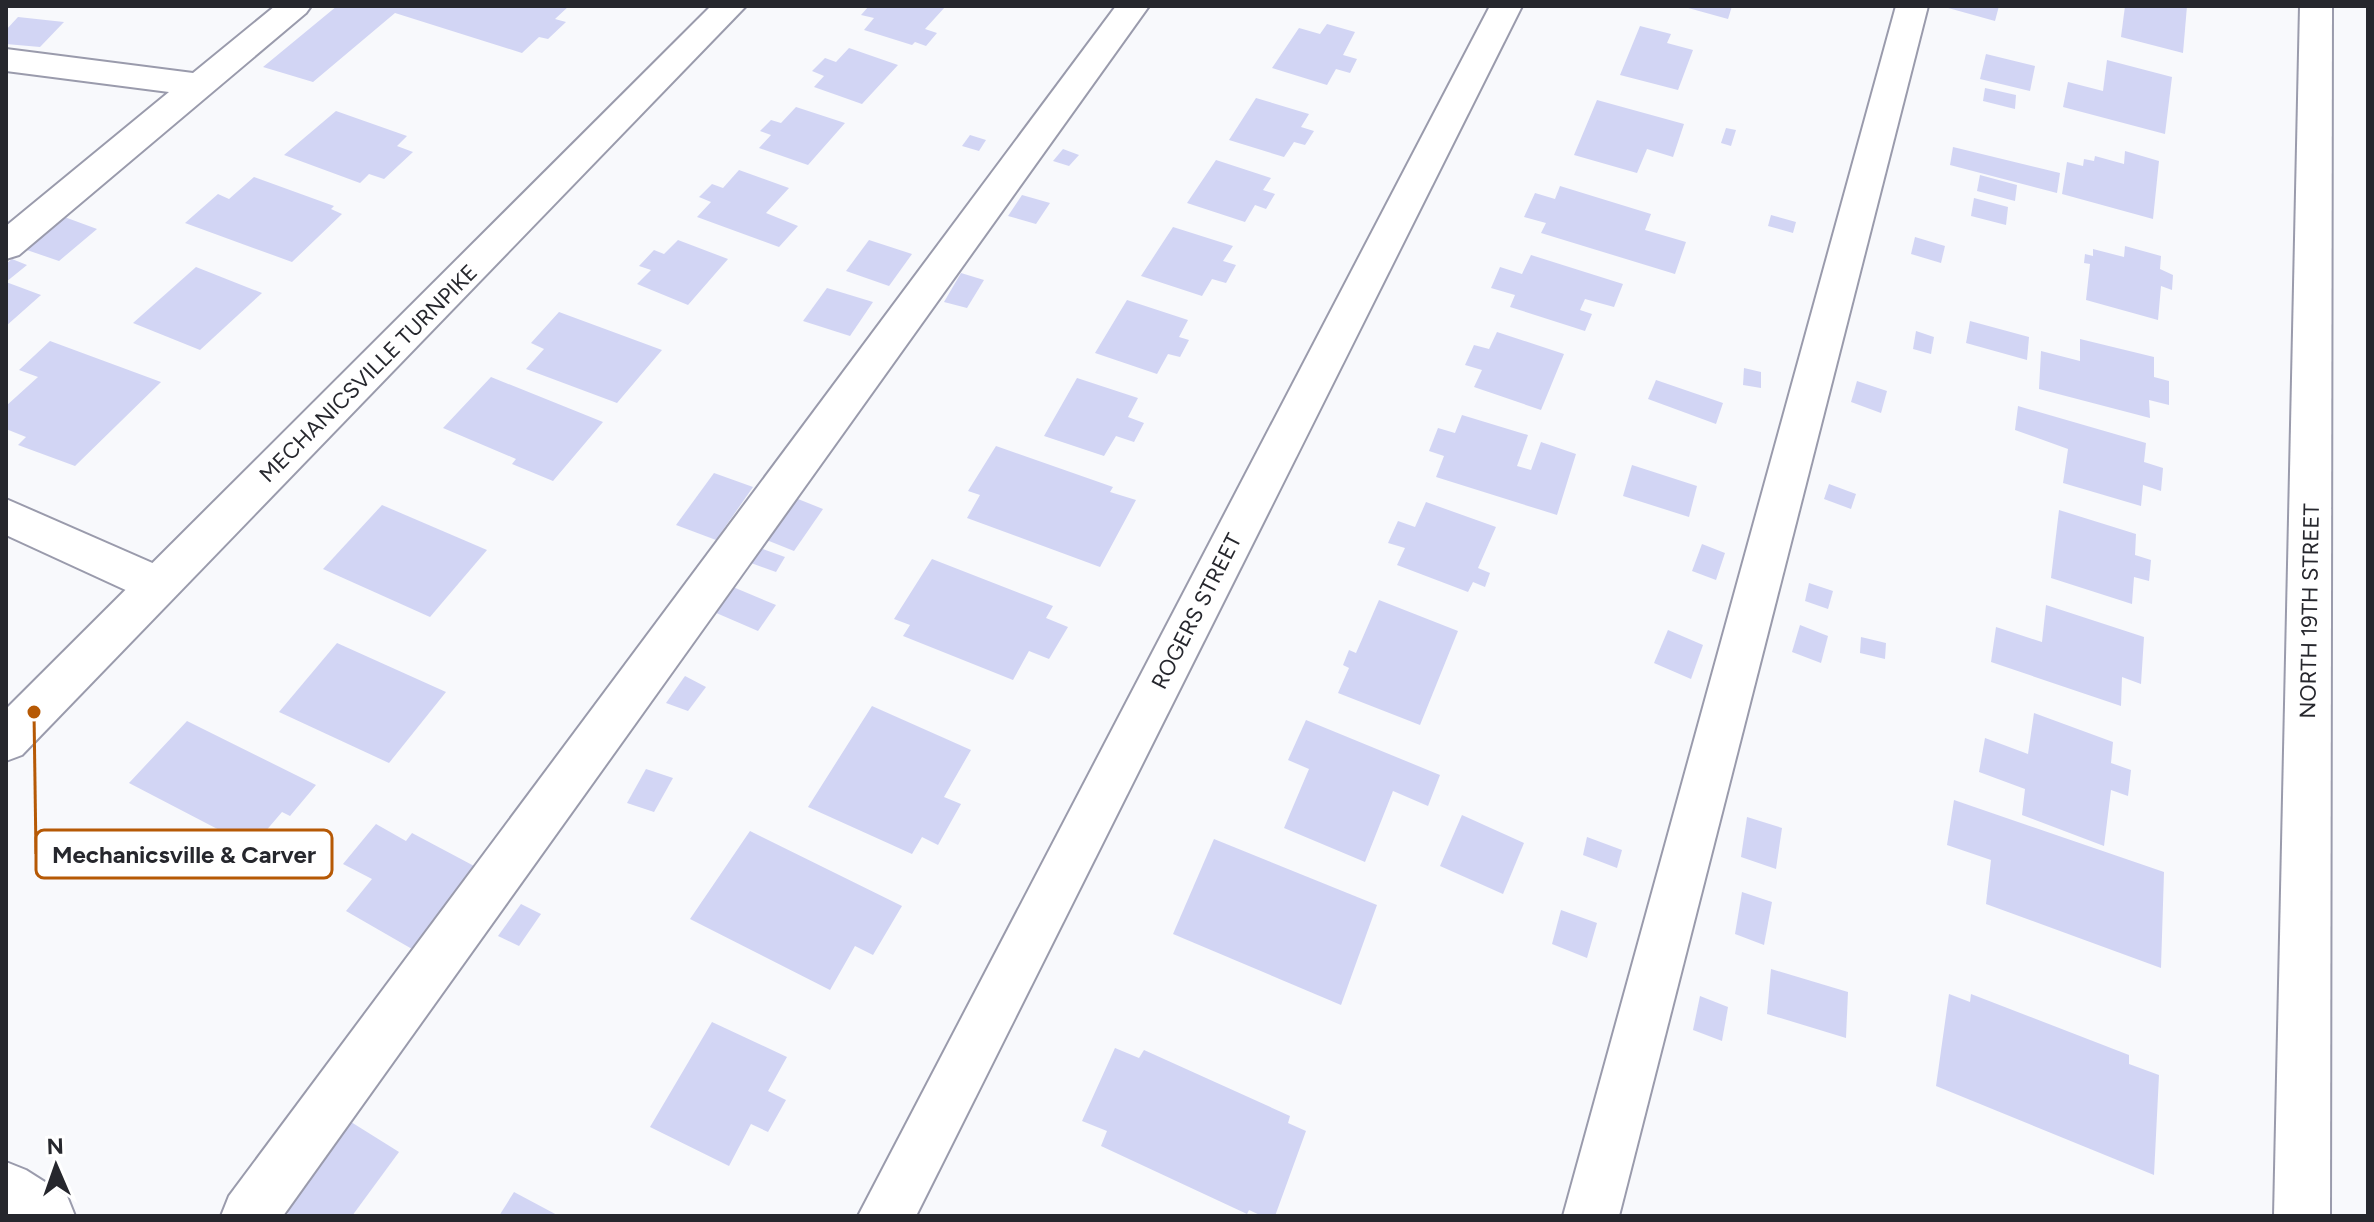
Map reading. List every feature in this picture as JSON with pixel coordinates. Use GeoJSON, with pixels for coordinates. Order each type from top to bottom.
{"type":"FeatureCollection","features":[{"type":"Feature","properties":{"kind":"street"},"geometry":{"type":"LineString","coordinates":[[6,246],[295,6]]}},
{"type":"Feature","properties":{"kind":"street","name":"MECHANICSVILLE TURNPIKE"},"geometry":{"type":"LineString","coordinates":[[6,740],[730,6]]}},
{"type":"Feature","properties":{"kind":"street"},"geometry":{"type":"LineString","coordinates":[[249,1216],[1133,6]]}},
{"type":"Feature","properties":{"kind":"street","name":"ROGERS STREET"},"geometry":{"type":"LineString","coordinates":[[886,1216],[1506,6]]}},
{"type":"Feature","properties":{"kind":"street"},"geometry":{"type":"LineString","coordinates":[[1591,1216],[1912,6]]}},
{"type":"Feature","properties":{"kind":"street","name":"NORTH 19TH STREET"},"geometry":{"type":"LineString","coordinates":[[2302,1216],[2316,6]]}},
{"type":"Feature","properties":{"kind":"street"},"geometry":{"type":"LineString","coordinates":[[6,60],[198,85]]}},
{"type":"Feature","properties":{"kind":"street"},"geometry":{"type":"LineString","coordinates":[[6,516],[158,585]]}},
{"type":"Feature","properties":{"kind":"street"},"geometry":{"type":"LineString","coordinates":[[6,1190],[47,1216]]}},
{"type":"Feature","properties":{"kind":"building"},"geometry":{"type":"Polygon","coordinates":[[[337,6],[569,6],[555,19],[566,22],[548,39],[539,37],[522,53],[395,13],[313,82],[263,67],[337,6]]]}},
{"type":"Feature","properties":{"kind":"building"},"geometry":{"type":"Polygon","coordinates":[[[869,6],[945,7],[925,29],[937,33],[926,46],[915,42],[912,45],[864,30],[874,18],[861,15],[869,6]]]}},
{"type":"Feature","properties":{"kind":"building"},"geometry":{"type":"Polygon","coordinates":[[[1681,6],[1732,6],[1728,19],[1681,6]]]}},
{"type":"Feature","properties":{"kind":"building"},"geometry":{"type":"Polygon","coordinates":[[[1941,6],[1999,6],[1995,21],[1941,6]]]}},
{"type":"Feature","properties":{"kind":"building"},"geometry":{"type":"Polygon","coordinates":[[[2125,6],[2187,6],[2183,53],[2121,37],[2125,6]]]}},
{"type":"Feature","properties":{"kind":"building"},"geometry":{"type":"Polygon","coordinates":[[[18,17],[64,22],[40,47],[6,44],[6,30],[18,17]]]}},
{"type":"Feature","properties":{"kind":"building"},"geometry":{"type":"Polygon","coordinates":[[[1327,24],[1355,32],[1343,55],[1357,59],[1350,73],[1336,69],[1327,85],[1272,68],[1299,28],[1320,34],[1327,24]]]}},
{"type":"Feature","properties":{"kind":"building"},"geometry":{"type":"Polygon","coordinates":[[[1640,26],[1671,34],[1667,43],[1693,50],[1678,90],[1620,75],[1640,26]]]}},
{"type":"Feature","properties":{"kind":"building"},"geometry":{"type":"Polygon","coordinates":[[[849,48],[898,65],[862,104],[814,87],[824,76],[812,71],[825,58],[836,62],[849,48]]]}},
{"type":"Feature","properties":{"kind":"building"},"geometry":{"type":"Polygon","coordinates":[[[1986,54],[2035,66],[2030,91],[1980,79],[1986,54]]]}},
{"type":"Feature","properties":{"kind":"building"},"geometry":{"type":"Polygon","coordinates":[[[2107,60],[2172,77],[2165,134],[2063,107],[2068,82],[2103,91],[2107,60]]]}},
{"type":"Feature","properties":{"kind":"building"},"geometry":{"type":"Polygon","coordinates":[[[1985,88],[2016,95],[2015,109],[1983,101],[1985,88]]]}},
{"type":"Feature","properties":{"kind":"building"},"geometry":{"type":"Polygon","coordinates":[[[1256,98],[1309,114],[1301,127],[1314,131],[1305,145],[1294,142],[1284,157],[1229,140],[1256,98]]]}},
{"type":"Feature","properties":{"kind":"building"},"geometry":{"type":"Polygon","coordinates":[[[1597,100],[1684,124],[1673,157],[1647,149],[1637,173],[1574,155],[1597,100]]]}},
{"type":"Feature","properties":{"kind":"building"},"geometry":{"type":"Polygon","coordinates":[[[796,107],[845,123],[808,165],[759,148],[771,135],[760,131],[771,120],[781,123],[796,107]]]}},
{"type":"Feature","properties":{"kind":"building"},"geometry":{"type":"Polygon","coordinates":[[[336,111],[407,136],[397,146],[413,152],[384,179],[369,174],[360,183],[284,155],[336,111]]]}},
{"type":"Feature","properties":{"kind":"building"},"geometry":{"type":"Polygon","coordinates":[[[1726,128],[1736,130],[1731,146],[1721,143],[1726,128]]]}},
{"type":"Feature","properties":{"kind":"building"},"geometry":{"type":"Polygon","coordinates":[[[970,135],[986,140],[979,151],[962,146],[970,135]]]}},
{"type":"Feature","properties":{"kind":"building"},"geometry":{"type":"Polygon","coordinates":[[[1953,147],[2060,173],[2057,193],[1950,165],[1953,147]]]}},
{"type":"Feature","properties":{"kind":"building"},"geometry":{"type":"Polygon","coordinates":[[[1063,149],[1079,155],[1069,166],[1053,161],[1063,149]]]}},
{"type":"Feature","properties":{"kind":"building"},"geometry":{"type":"Polygon","coordinates":[[[2125,151],[2159,161],[2153,219],[2062,194],[2067,162],[2083,166],[2084,159],[2094,161],[2095,156],[2124,164],[2125,151]]]}},
{"type":"Feature","properties":{"kind":"building"},"geometry":{"type":"Polygon","coordinates":[[[1216,160],[1271,178],[1263,190],[1275,194],[1266,209],[1255,205],[1245,222],[1187,203],[1216,160]]]}},
{"type":"Feature","properties":{"kind":"building"},"geometry":{"type":"Polygon","coordinates":[[[739,170],[789,188],[766,213],[798,226],[779,247],[697,217],[711,202],[699,197],[712,184],[723,188],[739,170]]]}},
{"type":"Feature","properties":{"kind":"building"},"geometry":{"type":"Polygon","coordinates":[[[1980,175],[2017,185],[2015,201],[1977,191],[1980,175]]]}},
{"type":"Feature","properties":{"kind":"building"},"geometry":{"type":"Polygon","coordinates":[[[254,177],[334,206],[331,209],[342,214],[292,262],[185,223],[218,194],[229,199],[254,177]]]}},
{"type":"Feature","properties":{"kind":"building"},"geometry":{"type":"Polygon","coordinates":[[[1560,186],[1651,214],[1645,230],[1686,242],[1675,274],[1541,233],[1546,223],[1524,217],[1535,193],[1555,199],[1560,186]]]}},
{"type":"Feature","properties":{"kind":"building"},"geometry":{"type":"Polygon","coordinates":[[[1022,195],[1050,203],[1036,224],[1008,216],[1022,195]]]}},
{"type":"Feature","properties":{"kind":"building"},"geometry":{"type":"Polygon","coordinates":[[[1974,198],[2008,207],[2006,225],[1971,216],[1974,198]]]}},
{"type":"Feature","properties":{"kind":"building"},"geometry":{"type":"Polygon","coordinates":[[[59,215],[97,229],[59,261],[21,248],[59,215]]]}},
{"type":"Feature","properties":{"kind":"building"},"geometry":{"type":"Polygon","coordinates":[[[1771,215],[1796,222],[1793,233],[1768,226],[1771,215]]]}},
{"type":"Feature","properties":{"kind":"building"},"geometry":{"type":"Polygon","coordinates":[[[1173,227],[1233,246],[1223,261],[1236,265],[1226,283],[1212,279],[1202,296],[1141,276],[1173,227]]]}},
{"type":"Feature","properties":{"kind":"building"},"geometry":{"type":"Polygon","coordinates":[[[1915,237],[1945,246],[1941,263],[1911,254],[1915,237]]]}},
{"type":"Feature","properties":{"kind":"building"},"geometry":{"type":"Polygon","coordinates":[[[678,240],[728,259],[688,305],[637,284],[651,270],[639,266],[654,250],[664,254],[678,240]]]}},
{"type":"Feature","properties":{"kind":"building"},"geometry":{"type":"Polygon","coordinates":[[[869,240],[912,254],[889,286],[846,271],[869,240]]]}},
{"type":"Feature","properties":{"kind":"building"},"geometry":{"type":"Polygon","coordinates":[[[2125,246],[2161,256],[2160,269],[2173,275],[2172,290],[2161,286],[2158,320],[2086,300],[2090,264],[2084,263],[2085,254],[2093,256],[2093,249],[2124,257],[2125,246]]]}},
{"type":"Feature","properties":{"kind":"building"},"geometry":{"type":"Polygon","coordinates":[[[1531,255],[1623,284],[1614,307],[1585,299],[1580,310],[1592,314],[1585,331],[1510,307],[1515,295],[1491,288],[1500,267],[1522,274],[1531,255]]]}},
{"type":"Feature","properties":{"kind":"building"},"geometry":{"type":"Polygon","coordinates":[[[12,259],[27,265],[6,282],[6,264],[12,259]]]}},
{"type":"Feature","properties":{"kind":"building"},"geometry":{"type":"Polygon","coordinates":[[[196,267],[262,293],[200,350],[133,323],[196,267]]]}},
{"type":"Feature","properties":{"kind":"building"},"geometry":{"type":"Polygon","coordinates":[[[961,273],[984,280],[967,308],[944,302],[961,273]]]}},
{"type":"Feature","properties":{"kind":"building"},"geometry":{"type":"Polygon","coordinates":[[[6,282],[41,295],[6,326],[6,282]]]}},
{"type":"Feature","properties":{"kind":"building"},"geometry":{"type":"Polygon","coordinates":[[[827,288],[873,302],[850,336],[803,321],[827,288]]]}},
{"type":"Feature","properties":{"kind":"building"},"geometry":{"type":"Polygon","coordinates":[[[1127,300],[1188,320],[1179,337],[1189,340],[1180,357],[1168,354],[1157,374],[1095,353],[1127,300]]]}},
{"type":"Feature","properties":{"kind":"building"},"geometry":{"type":"Polygon","coordinates":[[[559,312],[662,350],[617,403],[526,369],[544,349],[531,343],[559,312]]]}},
{"type":"Feature","properties":{"kind":"building"},"geometry":{"type":"Polygon","coordinates":[[[1970,321],[2029,337],[2027,360],[1966,343],[1970,321]]]}},
{"type":"Feature","properties":{"kind":"building"},"geometry":{"type":"Polygon","coordinates":[[[1916,331],[1934,337],[1931,354],[1913,349],[1916,331]]]}},
{"type":"Feature","properties":{"kind":"building"},"geometry":{"type":"Polygon","coordinates":[[[1497,332],[1564,354],[1541,410],[1474,387],[1482,370],[1465,365],[1474,345],[1489,349],[1497,332]]]}},
{"type":"Feature","properties":{"kind":"building"},"geometry":{"type":"Polygon","coordinates":[[[2080,339],[2154,357],[2154,377],[2169,381],[2169,405],[2149,400],[2150,418],[2039,389],[2041,351],[2080,361],[2080,339]]]}},
{"type":"Feature","properties":{"kind":"building"},"geometry":{"type":"Polygon","coordinates":[[[50,341],[161,382],[75,466],[18,445],[26,437],[6,429],[6,406],[38,377],[19,370],[50,341]]]}},
{"type":"Feature","properties":{"kind":"building"},"geometry":{"type":"Polygon","coordinates":[[[1744,368],[1761,372],[1761,388],[1743,385],[1744,368]]]}},
{"type":"Feature","properties":{"kind":"building"},"geometry":{"type":"Polygon","coordinates":[[[491,377],[603,422],[553,481],[512,464],[516,459],[443,428],[491,377]]]}},
{"type":"Feature","properties":{"kind":"building"},"geometry":{"type":"Polygon","coordinates":[[[1077,378],[1138,398],[1128,417],[1144,423],[1134,442],[1116,436],[1104,456],[1044,436],[1077,378]]]}},
{"type":"Feature","properties":{"kind":"building"},"geometry":{"type":"Polygon","coordinates":[[[1656,380],[1723,403],[1716,424],[1648,399],[1656,380]]]}},
{"type":"Feature","properties":{"kind":"building"},"geometry":{"type":"Polygon","coordinates":[[[1857,381],[1887,391],[1881,413],[1851,402],[1857,381]]]}},
{"type":"Feature","properties":{"kind":"building"},"geometry":{"type":"Polygon","coordinates":[[[2018,406],[2146,443],[2144,462],[2163,468],[2161,491],[2143,485],[2141,506],[2063,483],[2068,449],[2015,430],[2018,406]]]}},
{"type":"Feature","properties":{"kind":"building"},"geometry":{"type":"Polygon","coordinates":[[[1462,415],[1528,435],[1517,466],[1531,470],[1541,442],[1576,454],[1557,515],[1436,477],[1444,456],[1429,451],[1438,428],[1455,433],[1462,415]]]}},
{"type":"Feature","properties":{"kind":"building"},"geometry":{"type":"Polygon","coordinates":[[[996,446],[1113,487],[1110,492],[1136,500],[1100,567],[967,518],[980,495],[968,491],[996,446]]]}},
{"type":"Feature","properties":{"kind":"building"},"geometry":{"type":"Polygon","coordinates":[[[1632,465],[1697,486],[1689,517],[1623,496],[1632,465]]]}},
{"type":"Feature","properties":{"kind":"building"},"geometry":{"type":"Polygon","coordinates":[[[714,473],[753,487],[716,540],[676,525],[714,473]]]}},
{"type":"Feature","properties":{"kind":"building"},"geometry":{"type":"Polygon","coordinates":[[[1829,484],[1856,494],[1851,509],[1824,499],[1829,484]]]}},
{"type":"Feature","properties":{"kind":"building"},"geometry":{"type":"Polygon","coordinates":[[[793,497],[823,509],[794,551],[764,539],[793,497]]]}},
{"type":"Feature","properties":{"kind":"building"},"geometry":{"type":"Polygon","coordinates":[[[1426,502],[1496,527],[1478,568],[1490,573],[1485,587],[1473,582],[1468,592],[1397,565],[1405,548],[1388,543],[1398,521],[1415,527],[1426,502]]]}},
{"type":"Feature","properties":{"kind":"building"},"geometry":{"type":"Polygon","coordinates":[[[382,505],[487,550],[430,617],[323,569],[382,505]]]}},
{"type":"Feature","properties":{"kind":"building"},"geometry":{"type":"Polygon","coordinates":[[[2059,510],[2136,534],[2135,555],[2151,560],[2149,581],[2134,577],[2132,604],[2051,578],[2059,510]]]}},
{"type":"Feature","properties":{"kind":"building"},"geometry":{"type":"Polygon","coordinates":[[[1702,544],[1725,553],[1716,580],[1692,571],[1702,544]]]}},
{"type":"Feature","properties":{"kind":"building"},"geometry":{"type":"Polygon","coordinates":[[[760,548],[785,557],[776,572],[751,563],[760,548]]]}},
{"type":"Feature","properties":{"kind":"building"},"geometry":{"type":"Polygon","coordinates":[[[932,559],[1053,606],[1046,618],[1068,627],[1049,659],[1029,651],[1013,680],[903,636],[910,625],[894,619],[932,559]]]}},
{"type":"Feature","properties":{"kind":"building"},"geometry":{"type":"Polygon","coordinates":[[[1809,583],[1833,591],[1828,609],[1805,601],[1809,583]]]}},
{"type":"Feature","properties":{"kind":"building"},"geometry":{"type":"Polygon","coordinates":[[[733,587],[776,605],[758,631],[714,612],[733,587]]]}},
{"type":"Feature","properties":{"kind":"building"},"geometry":{"type":"Polygon","coordinates":[[[1379,600],[1458,631],[1420,725],[1338,693],[1349,668],[1343,665],[1349,650],[1356,653],[1379,600]]]}},
{"type":"Feature","properties":{"kind":"building"},"geometry":{"type":"Polygon","coordinates":[[[2046,605],[2144,637],[2141,684],[2122,677],[2121,706],[1991,662],[1996,627],[2042,642],[2046,605]]]}},
{"type":"Feature","properties":{"kind":"building"},"geometry":{"type":"Polygon","coordinates":[[[1800,625],[1828,636],[1821,663],[1792,652],[1800,625]]]}},
{"type":"Feature","properties":{"kind":"building"},"geometry":{"type":"Polygon","coordinates":[[[1668,630],[1703,645],[1691,679],[1654,663],[1668,630]]]}},
{"type":"Feature","properties":{"kind":"building"},"geometry":{"type":"Polygon","coordinates":[[[1861,637],[1886,643],[1885,659],[1860,653],[1861,637]]]}},
{"type":"Feature","properties":{"kind":"building"},"geometry":{"type":"Polygon","coordinates":[[[337,643],[446,692],[389,763],[279,712],[337,643]]]}},
{"type":"Feature","properties":{"kind":"building"},"geometry":{"type":"Polygon","coordinates":[[[685,676],[706,687],[688,711],[666,703],[685,676]]]}},
{"type":"Feature","properties":{"kind":"building"},"geometry":{"type":"Polygon","coordinates":[[[872,706],[971,750],[944,797],[961,804],[938,845],[922,837],[912,854],[808,807],[872,706]]]}},
{"type":"Feature","properties":{"kind":"building"},"geometry":{"type":"Polygon","coordinates":[[[2034,713],[2113,742],[2111,763],[2131,770],[2128,796],[2111,790],[2104,846],[2022,815],[2025,789],[1979,772],[1985,738],[2028,754],[2034,713]]]}},
{"type":"Feature","properties":{"kind":"building"},"geometry":{"type":"Polygon","coordinates":[[[1306,720],[1440,775],[1428,806],[1393,791],[1365,862],[1284,828],[1309,769],[1288,760],[1306,720]]]}},
{"type":"Feature","properties":{"kind":"building"},"geometry":{"type":"Polygon","coordinates":[[[187,721],[316,785],[290,816],[282,812],[252,847],[129,783],[187,721]]]}},
{"type":"Feature","properties":{"kind":"building"},"geometry":{"type":"Polygon","coordinates":[[[646,769],[673,778],[654,812],[627,803],[646,769]]]}},
{"type":"Feature","properties":{"kind":"building"},"geometry":{"type":"Polygon","coordinates":[[[1954,800],[2164,872],[2161,968],[1986,904],[1991,860],[1947,845],[1954,800]]]}},
{"type":"Feature","properties":{"kind":"building"},"geometry":{"type":"Polygon","coordinates":[[[1462,815],[1524,843],[1503,894],[1440,866],[1462,815]]]}},
{"type":"Feature","properties":{"kind":"building"},"geometry":{"type":"Polygon","coordinates":[[[1747,817],[1782,828],[1776,869],[1741,857],[1747,817]]]}},
{"type":"Feature","properties":{"kind":"building"},"geometry":{"type":"Polygon","coordinates":[[[376,824],[406,841],[412,833],[476,867],[412,949],[346,911],[372,879],[343,864],[376,824]]]}},
{"type":"Feature","properties":{"kind":"building"},"geometry":{"type":"Polygon","coordinates":[[[750,831],[902,906],[873,955],[855,946],[830,990],[690,919],[750,831]]]}},
{"type":"Feature","properties":{"kind":"building"},"geometry":{"type":"Polygon","coordinates":[[[1587,837],[1622,850],[1617,868],[1583,855],[1587,837]]]}},
{"type":"Feature","properties":{"kind":"building"},"geometry":{"type":"Polygon","coordinates":[[[1214,839],[1377,905],[1341,1005],[1173,934],[1214,839]]]}},
{"type":"Feature","properties":{"kind":"building"},"geometry":{"type":"Polygon","coordinates":[[[1742,892],[1772,902],[1764,945],[1735,934],[1742,892]]]}},
{"type":"Feature","properties":{"kind":"building"},"geometry":{"type":"Polygon","coordinates":[[[521,904],[541,914],[519,946],[498,936],[521,904]]]}},
{"type":"Feature","properties":{"kind":"building"},"geometry":{"type":"Polygon","coordinates":[[[1561,910],[1597,923],[1587,958],[1552,944],[1561,910]]]}},
{"type":"Feature","properties":{"kind":"building"},"geometry":{"type":"Polygon","coordinates":[[[1771,969],[1848,992],[1846,1038],[1767,1014],[1771,969]]]}},
{"type":"Feature","properties":{"kind":"building"},"geometry":{"type":"Polygon","coordinates":[[[1949,994],[1970,1002],[1971,994],[2129,1055],[2129,1064],[2159,1075],[2154,1175],[1936,1086],[1949,994]]]}},
{"type":"Feature","properties":{"kind":"building"},"geometry":{"type":"Polygon","coordinates":[[[1700,996],[1728,1007],[1722,1041],[1693,1030],[1700,996]]]}},
{"type":"Feature","properties":{"kind":"building"},"geometry":{"type":"Polygon","coordinates":[[[712,1022],[787,1057],[768,1091],[786,1100],[768,1132],[751,1124],[729,1166],[650,1127],[712,1022]]]}},
{"type":"Feature","properties":{"kind":"building"},"geometry":{"type":"Polygon","coordinates":[[[1115,1048],[1139,1058],[1144,1050],[1290,1116],[1288,1123],[1306,1131],[1275,1216],[1262,1216],[1249,1210],[1247,1214],[1101,1146],[1107,1131],[1082,1121],[1115,1048]]]}},
{"type":"Feature","properties":{"kind":"building"},"geometry":{"type":"Polygon","coordinates":[[[343,1117],[399,1152],[352,1216],[292,1216],[275,1206],[343,1117]]]}},
{"type":"Feature","properties":{"kind":"building"},"geometry":{"type":"Polygon","coordinates":[[[514,1192],[559,1216],[499,1216],[514,1192]]]}},
{"type":"Feature","properties":{"kind":"place","name":"Mechanicsville & Carver"},"geometry":{"type":"Point","coordinates":[34,712]}}]}
